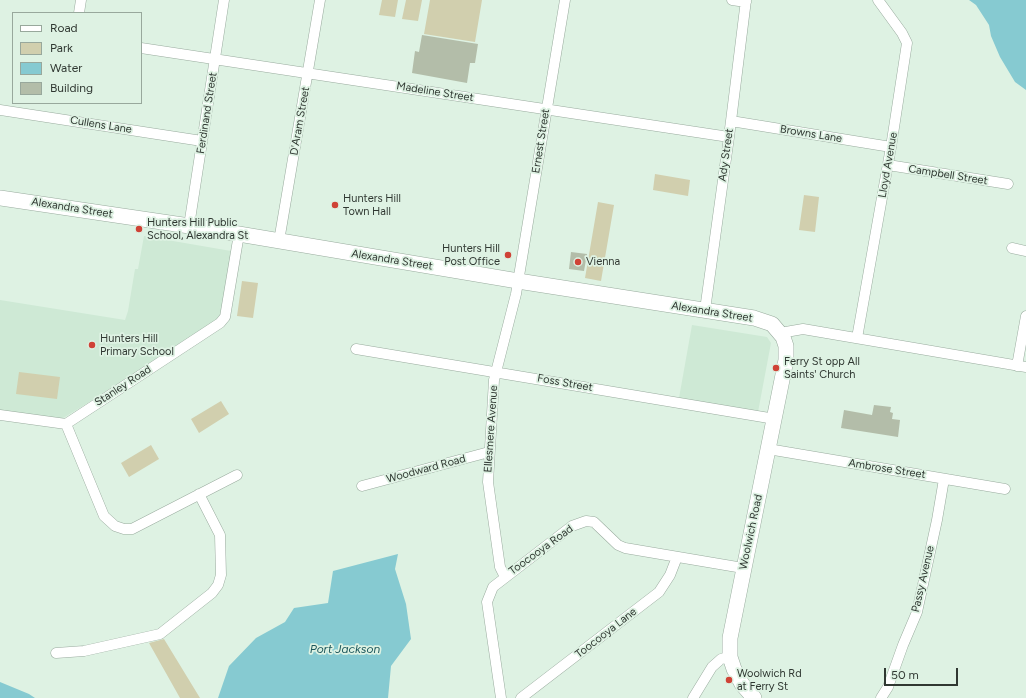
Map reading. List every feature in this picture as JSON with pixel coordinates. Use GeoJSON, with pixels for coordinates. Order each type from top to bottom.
{"type":"FeatureCollection","features":[{"type":"Feature","properties":{"kind":"street"},"geometry":{"type":"LineString","coordinates":[[79,12],[81,0]]}},
{"type":"Feature","properties":{"kind":"street","name":"Ferdinand Street"},"geometry":{"type":"LineString","coordinates":[[189,226],[224,0]]}},
{"type":"Feature","properties":{"kind":"street","name":"D'Aram Street"},"geometry":{"type":"LineString","coordinates":[[279,241],[320,0]]}},
{"type":"Feature","properties":{"kind":"street","name":"Ernest Street"},"geometry":{"type":"LineString","coordinates":[[518,281],[565,0]]}},
{"type":"Feature","properties":{"kind":"street"},"geometry":{"type":"LineString","coordinates":[[732,0],[746,1]]}},
{"type":"Feature","properties":{"kind":"street","name":"Lloyd Avenue"},"geometry":{"type":"LineString","coordinates":[[857,338],[888,165],[907,43],[902,33],[878,0]]}},
{"type":"Feature","properties":{"kind":"street","name":"Ady Street"},"geometry":{"type":"LineString","coordinates":[[704,310],[729,137],[746,1]]}},
{"type":"Feature","properties":{"kind":"street","name":"Madeline Street"},"geometry":{"type":"LineString","coordinates":[[142,48],[729,137]]}},
{"type":"Feature","properties":{"kind":"street","name":"Cullens Lane"},"geometry":{"type":"LineString","coordinates":[[0,110],[202,141]]}},
{"type":"Feature","properties":{"kind":"street","name":"Browns Lane"},"geometry":{"type":"LineString","coordinates":[[731,121],[891,147]]}},
{"type":"Feature","properties":{"kind":"street","name":"Campbell Street"},"geometry":{"type":"LineString","coordinates":[[888,165],[1008,184]]}},
{"type":"Feature","properties":{"kind":"street","name":"Alexandra Street"},"geometry":{"type":"LineString","coordinates":[[0,198],[189,226],[518,281],[704,310],[760,320],[772,324],[780,333]]}},
{"type":"Feature","properties":{"kind":"street","name":"Stanley Road"},"geometry":{"type":"LineString","coordinates":[[66,424],[220,322],[225,317],[239,234]]}},
{"type":"Feature","properties":{"kind":"street"},"geometry":{"type":"LineString","coordinates":[[1012,248],[1026,251]]}},
{"type":"Feature","properties":{"kind":"street","name":"Ellesmere Avenue"},"geometry":{"type":"LineString","coordinates":[[505,577],[500,567],[488,482],[489,452],[494,380],[518,281]]}},
{"type":"Feature","properties":{"kind":"street"},"geometry":{"type":"LineString","coordinates":[[780,333],[803,329],[1022,366],[1026,316]]}},
{"type":"Feature","properties":{"kind":"street","name":"Woolwich Road"},"geometry":{"type":"LineString","coordinates":[[754,698],[742,684],[734,669],[730,657],[731,633],[786,360],[786,346],[780,333]]}},
{"type":"Feature","properties":{"kind":"street","name":"Foss Street"},"geometry":{"type":"LineString","coordinates":[[356,349],[497,371],[775,419]]}},
{"type":"Feature","properties":{"kind":"street"},"geometry":{"type":"LineString","coordinates":[[0,415],[66,424],[104,516],[115,526],[124,529],[132,529],[236,474]]}},
{"type":"Feature","properties":{"kind":"street","name":"Ambrose Street"},"geometry":{"type":"LineString","coordinates":[[768,449],[1005,489]]}},
{"type":"Feature","properties":{"kind":"street","name":"Woodward Road"},"geometry":{"type":"LineString","coordinates":[[362,486],[489,452]]}},
{"type":"Feature","properties":{"kind":"street","name":"Passy Avenue"},"geometry":{"type":"LineString","coordinates":[[881,698],[888,687],[917,612],[937,520],[944,479]]}},
{"type":"Feature","properties":{"kind":"street"},"geometry":{"type":"LineString","coordinates":[[56,653],[84,651],[160,634],[212,593],[218,585],[221,575],[220,535],[199,494]]}},
{"type":"Feature","properties":{"kind":"street","name":"Toocooya Road"},"geometry":{"type":"LineString","coordinates":[[501,698],[487,602],[493,587],[572,526],[586,521],[594,522],[618,545],[625,548],[743,568]]}},
{"type":"Feature","properties":{"kind":"street","name":"Toocooya Lane"},"geometry":{"type":"LineString","coordinates":[[521,698],[660,592],[670,575],[677,557]]}},
{"type":"Feature","properties":{"kind":"street"},"geometry":{"type":"LineString","coordinates":[[693,698],[712,667],[721,659],[730,657]]}},
{"type":"Feature","properties":{"kind":"shaded area","name":"Hunters Hill Primary School"},"geometry":{"type":"Polygon","coordinates":[[[144,236],[231,251],[222,320],[60,420],[0,411],[0,300],[125,320],[128,311],[135,269],[138,269],[144,236]]]}},
{"type":"Feature","properties":{"kind":"shaded area"},"geometry":{"type":"Polygon","coordinates":[[[692,325],[767,337],[771,343],[758,412],[679,398],[692,325]]]}},
{"type":"Feature","properties":{"kind":"green space"},"geometry":{"type":"Polygon","coordinates":[[[382,0],[398,0],[395,17],[379,15],[382,0]]]}},
{"type":"Feature","properties":{"kind":"green space"},"geometry":{"type":"Polygon","coordinates":[[[406,0],[422,0],[418,21],[402,19],[406,0]]]}},
{"type":"Feature","properties":{"kind":"green space"},"geometry":{"type":"Polygon","coordinates":[[[430,0],[482,0],[475,42],[424,34],[430,0]]]}},
{"type":"Feature","properties":{"kind":"green space"},"geometry":{"type":"Polygon","coordinates":[[[655,174],[690,180],[688,196],[653,190],[655,174]]]}},
{"type":"Feature","properties":{"kind":"green space"},"geometry":{"type":"Polygon","coordinates":[[[804,195],[819,197],[815,232],[799,230],[804,195]]]}},
{"type":"Feature","properties":{"kind":"green space"},"geometry":{"type":"Polygon","coordinates":[[[598,202],[614,205],[601,281],[585,278],[598,202]]]}},
{"type":"Feature","properties":{"kind":"green space"},"geometry":{"type":"Polygon","coordinates":[[[242,281],[258,283],[253,318],[237,316],[242,281]]]}},
{"type":"Feature","properties":{"kind":"green space"},"geometry":{"type":"Polygon","coordinates":[[[19,372],[60,377],[57,399],[16,394],[19,372]]]}},
{"type":"Feature","properties":{"kind":"green space"},"geometry":{"type":"Polygon","coordinates":[[[221,401],[229,414],[199,433],[191,419],[221,401]]]}},
{"type":"Feature","properties":{"kind":"green space"},"geometry":{"type":"Polygon","coordinates":[[[151,445],[159,459],[129,477],[121,463],[151,445]]]}},
{"type":"Feature","properties":{"kind":"green space"},"geometry":{"type":"Polygon","coordinates":[[[164,639],[200,698],[180,698],[149,643],[164,639]]]}},
{"type":"Feature","properties":{"kind":"water"},"geometry":{"type":"Polygon","coordinates":[[[969,0],[1026,0],[1026,90],[1015,82],[1000,57],[991,36],[989,25],[976,5],[969,0]]]}},
{"type":"Feature","properties":{"kind":"water","name":"Port Jackson"},"geometry":{"type":"Polygon","coordinates":[[[398,554],[395,569],[406,604],[411,639],[391,666],[388,698],[218,698],[229,666],[256,638],[285,622],[294,608],[328,603],[333,571],[398,554]]]}},
{"type":"Feature","properties":{"kind":"water"},"geometry":{"type":"Polygon","coordinates":[[[0,682],[29,694],[35,698],[0,698],[0,682]]]}},
{"type":"Feature","properties":{"kind":"building"},"geometry":{"type":"Polygon","coordinates":[[[422,35],[478,44],[475,63],[470,63],[467,83],[412,73],[415,51],[419,52],[422,35]]]}},
{"type":"Feature","properties":{"kind":"building","name":"Vienna"},"geometry":{"type":"Polygon","coordinates":[[[571,252],[587,254],[584,271],[569,269],[571,252]]]}},
{"type":"Feature","properties":{"kind":"building"},"geometry":{"type":"Polygon","coordinates":[[[874,405],[891,407],[890,412],[893,413],[892,419],[900,420],[898,437],[841,428],[844,410],[872,415],[874,405]]]}},
{"type":"Feature","properties":{"kind":"place","name":"Hunters Hill Town Hall"},"geometry":{"type":"Point","coordinates":[335,205]}},
{"type":"Feature","properties":{"kind":"place","name":"Hunters Hill Public School, Alexandra St"},"geometry":{"type":"Point","coordinates":[139,229]}},
{"type":"Feature","properties":{"kind":"place","name":"Hunters Hill Post Office"},"geometry":{"type":"Point","coordinates":[508,255]}},
{"type":"Feature","properties":{"kind":"place","name":"Vienna"},"geometry":{"type":"Point","coordinates":[578,262]}},
{"type":"Feature","properties":{"kind":"place","name":"Hunters Hill Primary School"},"geometry":{"type":"Point","coordinates":[92,345]}},
{"type":"Feature","properties":{"kind":"place","name":"Ferry St opp All Saints' Church"},"geometry":{"type":"Point","coordinates":[776,368]}},
{"type":"Feature","properties":{"kind":"place","name":"Woolwich Rd at Ferry St"},"geometry":{"type":"Point","coordinates":[729,680]}}]}
